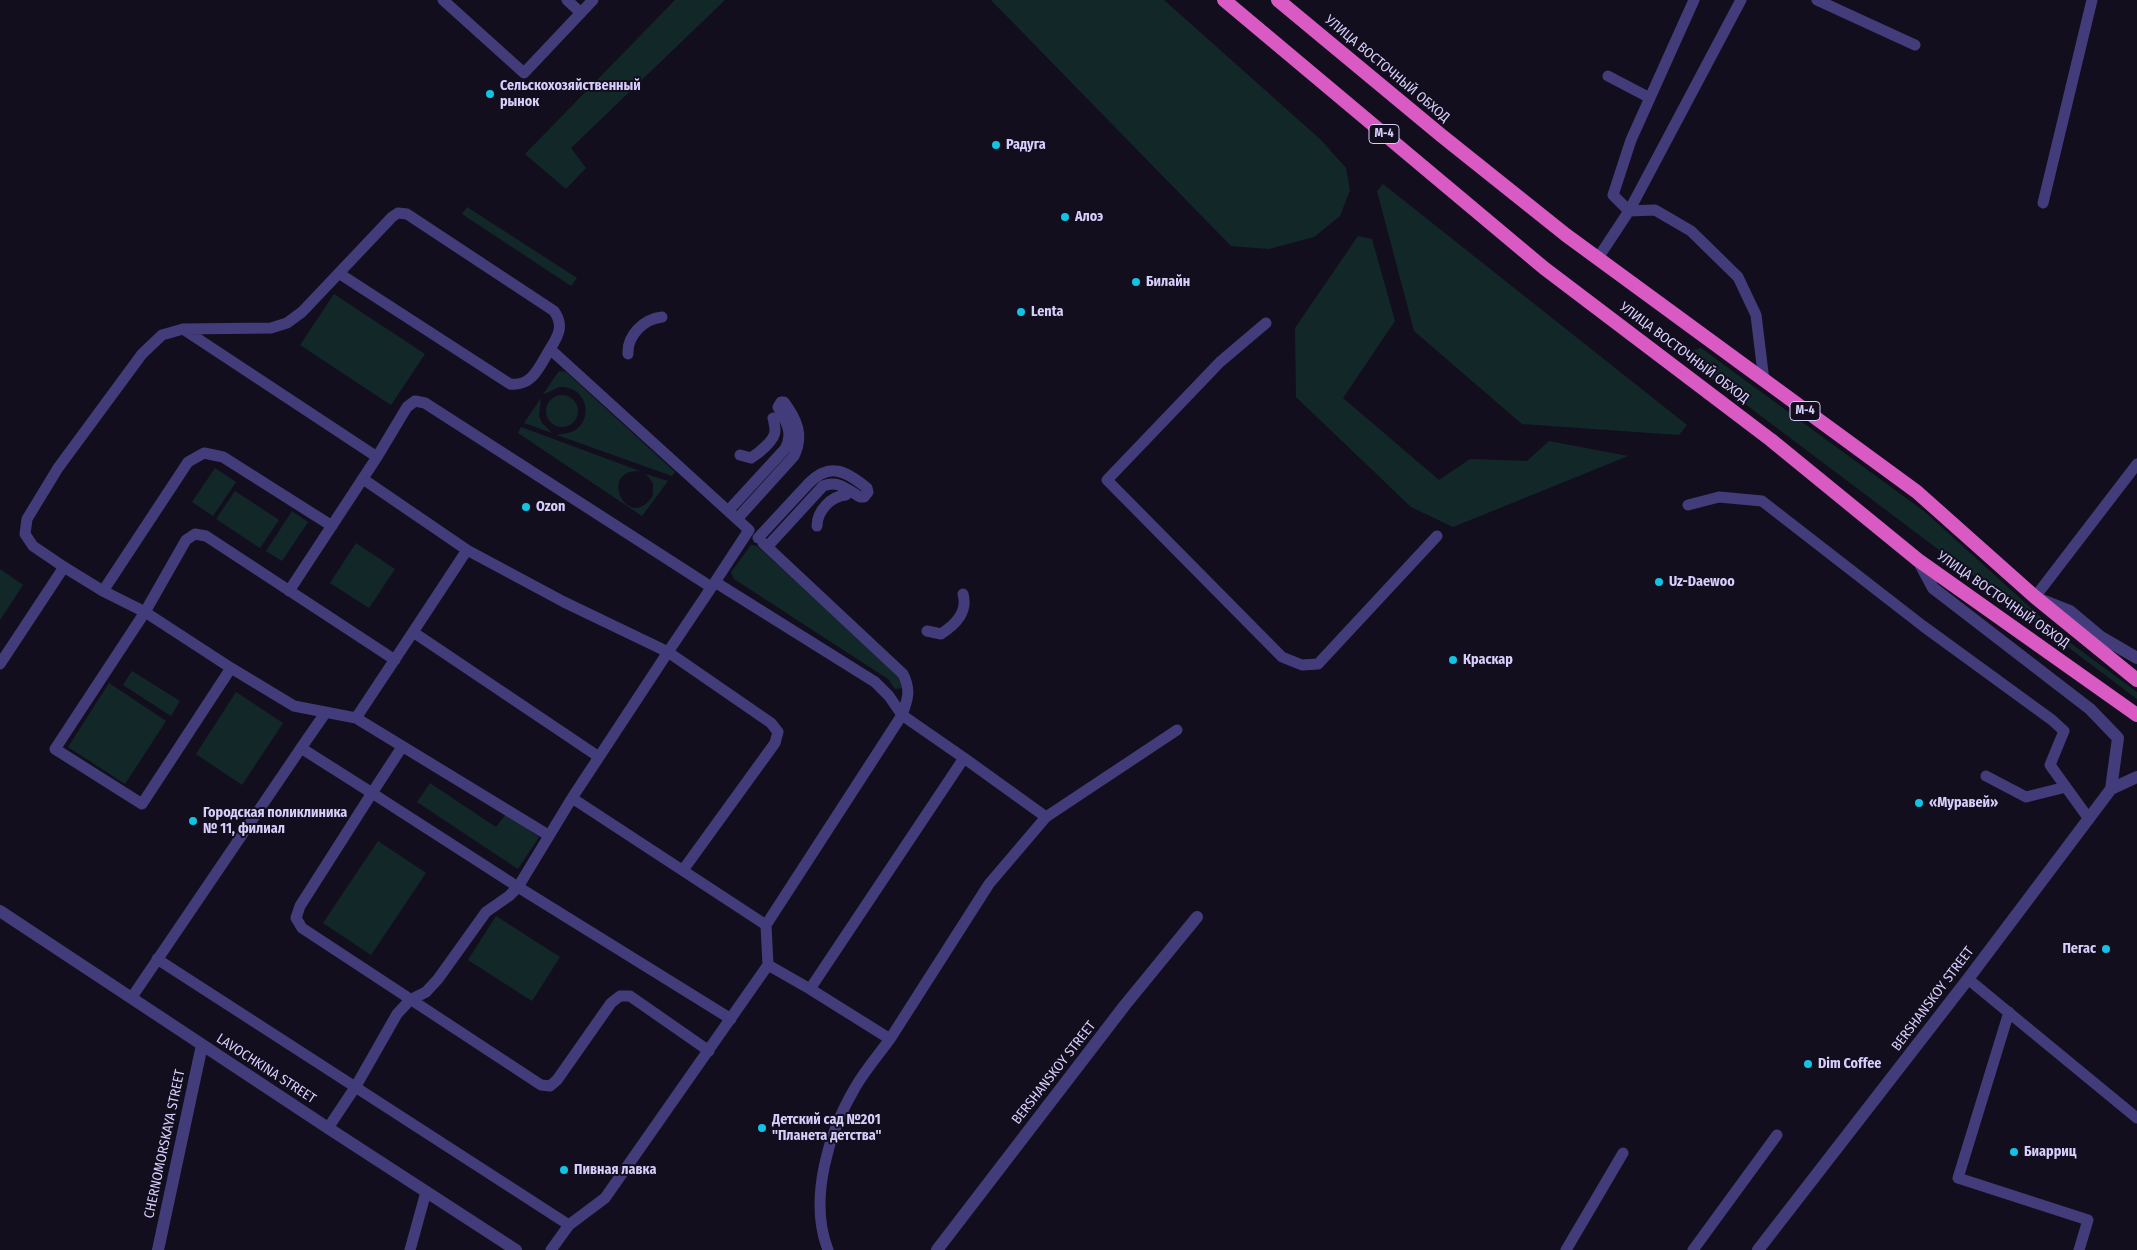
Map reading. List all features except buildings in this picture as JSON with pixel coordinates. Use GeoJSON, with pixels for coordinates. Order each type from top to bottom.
{"type":"FeatureCollection","features":[{"type":"Feature","properties":{"kind":"highway","name":"УЛИЦА ВОСТОЧНЫЙ ОБХОД"},"geometry":{"type":"LineString","coordinates":[[1224,0],[1544,268],[1771,440],[1918,560],[2137,714]]}},
{"type":"Feature","properties":{"kind":"highway","name":"УЛИЦА ВОСТОЧНЫЙ ОБХОД"},"geometry":{"type":"LineString","coordinates":[[1278,0],[1442,136],[1598,258],[1917,492],[2035,597],[2137,680]]}},
{"type":"Feature","properties":{"kind":"street","name":"BERSHANSKOY STREET"},"geometry":{"type":"LineString","coordinates":[[1764,1248],[2111,789],[2118,738],[2090,709],[1933,588],[1918,560]]}},
{"type":"Feature","properties":{"kind":"street"},"geometry":{"type":"LineString","coordinates":[[2035,597],[2070,612],[2101,637],[2137,658]]}},
{"type":"Feature","properties":{"kind":"street","name":"BERSHANSKOY STREET"},"geometry":{"type":"LineString","coordinates":[[2111,789],[2137,777]]}},
{"type":"Feature","properties":{"kind":"street","name":"LAVOCHKINA STREET"},"geometry":{"type":"LineString","coordinates":[[0,911],[516,1250]]}},
{"type":"Feature","properties":{"kind":"street","name":"BERSHANSKOY STREET"},"geometry":{"type":"LineString","coordinates":[[937,1250],[1125,1005],[1197,917]]}},
{"type":"Feature","properties":{"kind":"street","name":"CHERNOMORSKAYA STREET"},"geometry":{"type":"LineString","coordinates":[[158,1250],[202,1045]]}},
{"type":"Feature","properties":{"kind":"lane"},"geometry":{"type":"LineString","coordinates":[[443,0],[524,73],[593,0]]}},
{"type":"Feature","properties":{"kind":"lane"},"geometry":{"type":"LineString","coordinates":[[567,0],[582,13]]}},
{"type":"Feature","properties":{"kind":"lane"},"geometry":{"type":"LineString","coordinates":[[1629,212],[1613,195],[1631,140],[1694,0]]}},
{"type":"Feature","properties":{"kind":"lane"},"geometry":{"type":"LineString","coordinates":[[1598,258],[1629,212],[1741,0]]}},
{"type":"Feature","properties":{"kind":"lane"},"geometry":{"type":"LineString","coordinates":[[2043,202],[2092,0]]}},
{"type":"Feature","properties":{"kind":"lane"},"geometry":{"type":"LineString","coordinates":[[1824,1],[1915,45]]}},
{"type":"Feature","properties":{"kind":"lane"},"geometry":{"type":"LineString","coordinates":[[1608,76],[1650,98]]}},
{"type":"Feature","properties":{"kind":"lane"},"geometry":{"type":"LineString","coordinates":[[1629,212],[1655,210],[1691,231],[1738,277],[1756,315],[1764,381]]}},
{"type":"Feature","properties":{"kind":"lane"},"geometry":{"type":"LineString","coordinates":[[340,274],[510,384],[521,385],[530,380],[560,332],[560,320],[554,311],[407,214],[398,213],[392,217],[302,312],[287,323],[271,328],[183,329],[162,335],[142,354],[58,468],[26,519],[25,534],[33,546],[64,567],[103,591],[145,612],[294,706],[356,718],[548,835]]}},
{"type":"Feature","properties":{"kind":"lane"},"geometry":{"type":"LineString","coordinates":[[628,354],[628,347],[633,336],[646,322],[662,317]]}},
{"type":"Feature","properties":{"kind":"lane"},"geometry":{"type":"LineString","coordinates":[[1266,324],[1220,362],[1107,480],[1282,657],[1302,665],[1318,664],[1437,536]]}},
{"type":"Feature","properties":{"kind":"lane"},"geometry":{"type":"LineString","coordinates":[[183,329],[377,457]]}},
{"type":"Feature","properties":{"kind":"lane"},"geometry":{"type":"LineString","coordinates":[[550,349],[754,534],[903,674],[908,685],[909,699],[902,715],[766,925],[768,965],[605,1198],[568,1225],[551,1250]]}},
{"type":"Feature","properties":{"kind":"lane"},"geometry":{"type":"LineString","coordinates":[[289,591],[408,407],[415,401],[425,403],[713,585],[875,682],[889,696],[902,715],[1046,817]]}},
{"type":"Feature","properties":{"kind":"lane"},"geometry":{"type":"LineString","coordinates":[[728,511],[785,449],[789,442],[789,426],[778,407],[781,402],[784,402],[796,422],[800,440],[798,448],[794,456],[737,519]]}},
{"type":"Feature","properties":{"kind":"lane"},"geometry":{"type":"LineString","coordinates":[[740,455],[752,458],[766,444],[774,435],[773,418]]}},
{"type":"Feature","properties":{"kind":"lane"},"geometry":{"type":"LineString","coordinates":[[103,591],[188,462],[204,453],[223,457],[332,526]]}},
{"type":"Feature","properties":{"kind":"lane"},"geometry":{"type":"LineString","coordinates":[[2035,597],[2137,464]]}},
{"type":"Feature","properties":{"kind":"lane"},"geometry":{"type":"LineString","coordinates":[[328,1128],[356,1086],[397,1014],[410,1000],[426,992],[438,979],[486,912],[509,896],[518,887],[548,835],[668,652],[713,585],[754,534],[818,474],[826,470],[848,474],[867,488],[868,492],[864,497],[860,497],[839,484],[832,483],[823,486],[767,547]]}},
{"type":"Feature","properties":{"kind":"lane"},"geometry":{"type":"LineString","coordinates":[[363,479],[467,550],[564,602],[668,652],[771,723],[778,732],[775,743],[683,870]]}},
{"type":"Feature","properties":{"kind":"lane"},"geometry":{"type":"LineString","coordinates":[[817,526],[822,510],[834,499],[846,496]]}},
{"type":"Feature","properties":{"kind":"lane"},"geometry":{"type":"LineString","coordinates":[[1688,505],[1719,497],[1762,501],[1923,626],[2052,720],[2064,731],[2050,765],[2089,819]]}},
{"type":"Feature","properties":{"kind":"lane"},"geometry":{"type":"LineString","coordinates":[[231,668],[142,804],[56,749],[145,612],[186,540],[195,534],[206,536],[395,660]]}},
{"type":"Feature","properties":{"kind":"lane"},"geometry":{"type":"LineString","coordinates":[[356,718],[467,550]]}},
{"type":"Feature","properties":{"kind":"lane"},"geometry":{"type":"LineString","coordinates":[[0,664],[64,567]]}},
{"type":"Feature","properties":{"kind":"lane"},"geometry":{"type":"LineString","coordinates":[[927,631],[941,634],[947,630],[965,610],[966,604],[963,594]]}},
{"type":"Feature","properties":{"kind":"lane"},"geometry":{"type":"LineString","coordinates":[[412,632],[599,757]]}},
{"type":"Feature","properties":{"kind":"lane"},"geometry":{"type":"LineString","coordinates":[[132,997],[156,959],[326,712]]}},
{"type":"Feature","properties":{"kind":"lane"},"geometry":{"type":"LineString","coordinates":[[828,1250],[824,1238],[819,1203],[826,1160],[840,1119],[856,1086],[890,1039],[989,884],[1046,817],[1177,730]]}},
{"type":"Feature","properties":{"kind":"lane"},"geometry":{"type":"LineString","coordinates":[[402,746],[300,906],[296,918],[302,928],[541,1085],[550,1086],[557,1080],[612,1003],[620,996],[630,996],[709,1051]]}},
{"type":"Feature","properties":{"kind":"lane"},"geometry":{"type":"LineString","coordinates":[[301,748],[518,887],[731,1019]]}},
{"type":"Feature","properties":{"kind":"lane"},"geometry":{"type":"LineString","coordinates":[[810,989],[964,758]]}},
{"type":"Feature","properties":{"kind":"lane"},"geometry":{"type":"LineString","coordinates":[[1986,776],[2026,797],[2066,787]]}},
{"type":"Feature","properties":{"kind":"lane"},"geometry":{"type":"LineString","coordinates":[[572,798],[766,925]]}},
{"type":"Feature","properties":{"kind":"lane"},"geometry":{"type":"LineString","coordinates":[[156,959],[356,1086],[568,1225]]}},
{"type":"Feature","properties":{"kind":"lane"},"geometry":{"type":"LineString","coordinates":[[768,965],[890,1039]]}},
{"type":"Feature","properties":{"kind":"lane"},"geometry":{"type":"LineString","coordinates":[[1968,979],[2137,1118]]}},
{"type":"Feature","properties":{"kind":"lane"},"geometry":{"type":"LineString","coordinates":[[2009,1012],[1958,1178],[2088,1220],[2079,1250]]}},
{"type":"Feature","properties":{"kind":"lane"},"geometry":{"type":"LineString","coordinates":[[1693,1250],[1777,1135]]}},
{"type":"Feature","properties":{"kind":"lane"},"geometry":{"type":"LineString","coordinates":[[1566,1250],[1623,1153]]}},
{"type":"Feature","properties":{"kind":"lane"},"geometry":{"type":"LineString","coordinates":[[410,1250],[426,1192]]}},
{"type":"Feature","properties":{"kind":"green space"},"geometry":{"type":"Polygon","coordinates":[[[675,0],[725,0],[571,148],[586,168],[566,189],[525,154],[675,0]]]}},
{"type":"Feature","properties":{"kind":"green space"},"geometry":{"type":"Polygon","coordinates":[[[991,0],[1164,0],[1321,140],[1346,168],[1350,190],[1340,216],[1314,237],[1269,249],[1231,246],[991,0]]]}},
{"type":"Feature","properties":{"kind":"green space"},"geometry":{"type":"Polygon","coordinates":[[[1383,184],[1687,425],[1679,435],[1522,424],[1414,331],[1377,191],[1383,184]]]}},
{"type":"Feature","properties":{"kind":"green space"},"geometry":{"type":"Polygon","coordinates":[[[467,207],[577,278],[571,286],[462,214],[467,207]]]}},
{"type":"Feature","properties":{"kind":"green space"},"geometry":{"type":"Polygon","coordinates":[[[1358,236],[1372,239],[1395,321],[1343,398],[1439,480],[1470,459],[1527,461],[1549,441],[1628,456],[1453,527],[1411,507],[1296,397],[1295,328],[1358,236]]]}},
{"type":"Feature","properties":{"kind":"green space"},"geometry":{"type":"Polygon","coordinates":[[[334,294],[425,354],[391,405],[300,345],[334,294]]]}},
{"type":"Feature","properties":{"kind":"green space"},"geometry":{"type":"Polygon","coordinates":[[[1701,348],[1925,512],[2065,639],[2137,692],[2137,699],[1688,361],[1691,351],[1701,348]]]}},
{"type":"Feature","properties":{"kind":"green space"},"geometry":{"type":"Polygon","coordinates":[[[559,371],[566,372],[675,472],[672,476],[557,435],[576,430],[583,422],[586,409],[582,397],[571,389],[561,387],[543,394],[559,371]]]}},
{"type":"Feature","properties":{"kind":"green space"},"geometry":{"type":"Polygon","coordinates":[[[562,395],[568,396],[573,400],[577,405],[577,417],[573,422],[568,426],[562,427],[556,426],[551,422],[547,417],[546,411],[547,405],[551,400],[556,396],[562,395]]]}},
{"type":"Feature","properties":{"kind":"green space"},"geometry":{"type":"Polygon","coordinates":[[[541,398],[539,416],[542,423],[552,433],[524,423],[541,398]]]}},
{"type":"Feature","properties":{"kind":"green space"},"geometry":{"type":"Polygon","coordinates":[[[521,427],[640,471],[627,473],[620,480],[618,488],[621,497],[627,504],[635,508],[644,505],[653,495],[653,483],[646,474],[668,481],[642,516],[518,433],[521,427]]]}},
{"type":"Feature","properties":{"kind":"green space"},"geometry":{"type":"Polygon","coordinates":[[[215,468],[236,482],[213,516],[192,502],[215,468]]]}},
{"type":"Feature","properties":{"kind":"green space"},"geometry":{"type":"Polygon","coordinates":[[[235,491],[279,520],[260,548],[216,519],[235,491]]]}},
{"type":"Feature","properties":{"kind":"green space"},"geometry":{"type":"Polygon","coordinates":[[[292,511],[308,522],[282,561],[266,551],[292,511]]]}},
{"type":"Feature","properties":{"kind":"green space"},"geometry":{"type":"Polygon","coordinates":[[[356,543],[395,569],[369,608],[330,583],[356,543]]]}},
{"type":"Feature","properties":{"kind":"green space"},"geometry":{"type":"Polygon","coordinates":[[[751,545],[757,546],[891,667],[899,676],[903,688],[895,689],[888,679],[734,579],[731,572],[751,545]]]}},
{"type":"Feature","properties":{"kind":"green space"},"geometry":{"type":"Polygon","coordinates":[[[0,569],[23,585],[0,620],[0,569]]]}},
{"type":"Feature","properties":{"kind":"green space"},"geometry":{"type":"Polygon","coordinates":[[[132,671],[180,701],[171,716],[123,685],[132,671]]]}},
{"type":"Feature","properties":{"kind":"green space"},"geometry":{"type":"Polygon","coordinates":[[[109,683],[166,721],[125,784],[68,747],[109,683]]]}},
{"type":"Feature","properties":{"kind":"green space"},"geometry":{"type":"Polygon","coordinates":[[[236,692],[283,723],[242,785],[196,754],[236,692]]]}},
{"type":"Feature","properties":{"kind":"green space"},"geometry":{"type":"Polygon","coordinates":[[[430,783],[496,827],[506,814],[539,837],[518,869],[417,802],[430,783]]]}},
{"type":"Feature","properties":{"kind":"green space"},"geometry":{"type":"Polygon","coordinates":[[[378,841],[426,873],[371,955],[323,923],[378,841]]]}},
{"type":"Feature","properties":{"kind":"green space"},"geometry":{"type":"Polygon","coordinates":[[[496,916],[560,957],[532,1001],[468,960],[496,916]]]}},
{"type":"Feature","properties":{"kind":"place","name":"Сельскохозяйственный рынок"},"geometry":{"type":"Point","coordinates":[490,94]}},
{"type":"Feature","properties":{"kind":"place","name":"Радуга"},"geometry":{"type":"Point","coordinates":[996,145]}},
{"type":"Feature","properties":{"kind":"place","name":"Алоэ"},"geometry":{"type":"Point","coordinates":[1065,217]}},
{"type":"Feature","properties":{"kind":"place","name":"Билайн"},"geometry":{"type":"Point","coordinates":[1136,282]}},
{"type":"Feature","properties":{"kind":"place","name":"Lenta"},"geometry":{"type":"Point","coordinates":[1021,312]}},
{"type":"Feature","properties":{"kind":"place","name":"Ozon"},"geometry":{"type":"Point","coordinates":[526,507]}},
{"type":"Feature","properties":{"kind":"place","name":"Uz-Daewoo"},"geometry":{"type":"Point","coordinates":[1659,582]}},
{"type":"Feature","properties":{"kind":"place","name":"Краскар"},"geometry":{"type":"Point","coordinates":[1453,660]}},
{"type":"Feature","properties":{"kind":"place","name":"«Муравей»"},"geometry":{"type":"Point","coordinates":[1919,803]}},
{"type":"Feature","properties":{"kind":"place","name":"Городская поликлиника № 11, филиал"},"geometry":{"type":"Point","coordinates":[193,821]}},
{"type":"Feature","properties":{"kind":"place","name":"Пегас"},"geometry":{"type":"Point","coordinates":[2106,949]}},
{"type":"Feature","properties":{"kind":"place","name":"Dim Coffee"},"geometry":{"type":"Point","coordinates":[1808,1064]}},
{"type":"Feature","properties":{"kind":"place","name":"Детский сад №201 \"Планета детства\""},"geometry":{"type":"Point","coordinates":[762,1128]}},
{"type":"Feature","properties":{"kind":"place","name":"Биарриц"},"geometry":{"type":"Point","coordinates":[2014,1152]}},
{"type":"Feature","properties":{"kind":"place","name":"Пивная лавка"},"geometry":{"type":"Point","coordinates":[564,1170]}}]}
